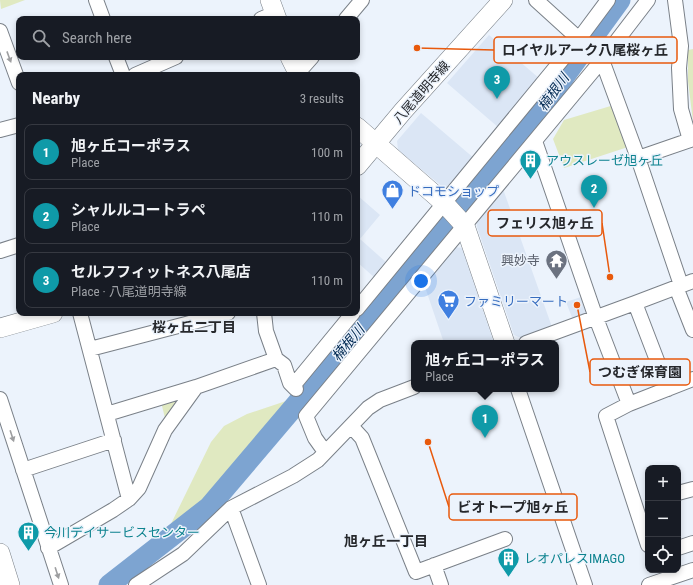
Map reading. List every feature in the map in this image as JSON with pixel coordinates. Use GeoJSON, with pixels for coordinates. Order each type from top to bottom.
{"type":"FeatureCollection","features":[{"type":"Feature","properties":{"kind":"street"},"geometry":{"type":"LineString","coordinates":[[96,0],[102,16]]}},
{"type":"Feature","properties":{"kind":"street"},"geometry":{"type":"LineString","coordinates":[[349,16],[362,0]]}},
{"type":"Feature","properties":{"kind":"street","name":"八尾道明寺線"},"geometry":{"type":"LineString","coordinates":[[360,163],[403,111],[503,0]]}},
{"type":"Feature","properties":{"kind":"street"},"geometry":{"type":"LineString","coordinates":[[536,0],[602,60],[683,284],[693,330]]}},
{"type":"Feature","properties":{"kind":"street"},"geometry":{"type":"LineString","coordinates":[[360,305],[579,40],[608,0]]}},
{"type":"Feature","properties":{"kind":"street"},"geometry":{"type":"LineString","coordinates":[[325,452],[315,438],[306,416],[602,60],[648,0]]}},
{"type":"Feature","properties":{"kind":"street"},"geometry":{"type":"LineString","coordinates":[[638,158],[691,139],[681,109],[679,68],[681,46],[675,0]]}},
{"type":"Feature","properties":{"kind":"street"},"geometry":{"type":"LineString","coordinates":[[0,31],[16,75]]}},
{"type":"Feature","properties":{"kind":"street"},"geometry":{"type":"LineString","coordinates":[[117,60],[122,72]]}},
{"type":"Feature","properties":{"kind":"street"},"geometry":{"type":"LineString","coordinates":[[142,72],[169,60]]}},
{"type":"Feature","properties":{"kind":"street"},"geometry":{"type":"LineString","coordinates":[[296,70],[308,60]]}},
{"type":"Feature","properties":{"kind":"street"},"geometry":{"type":"LineString","coordinates":[[0,130],[16,126]]}},
{"type":"Feature","properties":{"kind":"street"},"geometry":{"type":"LineString","coordinates":[[360,130],[444,203],[465,226],[504,340]]}},
{"type":"Feature","properties":{"kind":"street"},"geometry":{"type":"LineString","coordinates":[[535,141],[596,318],[628,404]]}},
{"type":"Feature","properties":{"kind":"street"},"geometry":{"type":"LineString","coordinates":[[0,251],[16,246]]}},
{"type":"Feature","properties":{"kind":"street"},"geometry":{"type":"LineString","coordinates":[[534,340],[683,284]]}},
{"type":"Feature","properties":{"kind":"street"},"geometry":{"type":"LineString","coordinates":[[635,303],[668,389]]}},
{"type":"Feature","properties":{"kind":"street"},"geometry":{"type":"LineString","coordinates":[[0,328],[42,316]]}},
{"type":"Feature","properties":{"kind":"street"},"geometry":{"type":"LineString","coordinates":[[81,316],[129,499]]}},
{"type":"Feature","properties":{"kind":"street"},"geometry":{"type":"LineString","coordinates":[[90,349],[216,316]]}},
{"type":"Feature","properties":{"kind":"street"},"geometry":{"type":"LineString","coordinates":[[264,316],[266,332],[276,359],[284,365],[290,383],[294,387],[351,316]]}},
{"type":"Feature","properties":{"kind":"street"},"geometry":{"type":"LineString","coordinates":[[107,414],[196,388],[276,359]]}},
{"type":"Feature","properties":{"kind":"street"},"geometry":{"type":"LineString","coordinates":[[647,537],[642,505],[606,416],[628,404],[693,379]]}},
{"type":"Feature","properties":{"kind":"street"},"geometry":{"type":"LineString","coordinates":[[48,548],[129,499],[139,488],[165,430],[196,388]]}},
{"type":"Feature","properties":{"kind":"street"},"geometry":{"type":"LineString","coordinates":[[136,585],[183,554],[231,508],[294,476],[318,460],[368,408],[380,400],[411,388]]}},
{"type":"Feature","properties":{"kind":"street"},"geometry":{"type":"LineString","coordinates":[[519,392],[585,585]]}},
{"type":"Feature","properties":{"kind":"street"},"geometry":{"type":"LineString","coordinates":[[0,399],[61,585]]}},
{"type":"Feature","properties":{"kind":"street"},"geometry":{"type":"LineString","coordinates":[[351,426],[362,438],[416,572],[505,539]]}},
{"type":"Feature","properties":{"kind":"street"},"geometry":{"type":"LineString","coordinates":[[23,470],[114,440]]}},
{"type":"Feature","properties":{"kind":"street"},"geometry":{"type":"LineString","coordinates":[[681,493],[693,489]]}},
{"type":"Feature","properties":{"kind":"street"},"geometry":{"type":"LineString","coordinates":[[231,508],[259,585]]}},
{"type":"Feature","properties":{"kind":"street"},"geometry":{"type":"LineString","coordinates":[[681,547],[693,543]]}},
{"type":"Feature","properties":{"kind":"street"},"geometry":{"type":"LineString","coordinates":[[0,553],[10,585]]}},
{"type":"Feature","properties":{"kind":"street"},"geometry":{"type":"LineString","coordinates":[[434,565],[441,585]]}},
{"type":"Feature","properties":{"kind":"street"},"geometry":{"type":"LineString","coordinates":[[656,580],[693,570]]}},
{"type":"Feature","properties":{"kind":"shaded area"},"geometry":{"type":"Polygon","coordinates":[[[489,35],[540,79],[499,128],[447,83],[489,35]]]}},
{"type":"Feature","properties":{"kind":"shaded area"},"geometry":{"type":"Polygon","coordinates":[[[421,113],[475,159],[450,188],[444,188],[398,150],[397,141],[421,113]]]}},
{"type":"Feature","properties":{"kind":"shaded area"},"geometry":{"type":"Polygon","coordinates":[[[503,189],[552,327],[521,338],[514,335],[477,227],[477,220],[503,189]]]}},
{"type":"Feature","properties":{"kind":"shaded area"},"geometry":{"type":"Polygon","coordinates":[[[360,198],[380,215],[360,239],[360,198]]]}},
{"type":"Feature","properties":{"kind":"shaded area"},"geometry":{"type":"Polygon","coordinates":[[[360,239],[387,263],[375,278],[360,265],[360,239]]]}},
{"type":"Feature","properties":{"kind":"shaded area"},"geometry":{"type":"Polygon","coordinates":[[[455,247],[462,248],[493,340],[443,340],[424,284],[455,247]]]}},
{"type":"Feature","properties":{"kind":"shaded area"},"geometry":{"type":"Polygon","coordinates":[[[584,296],[589,308],[586,316],[573,320],[566,302],[584,296]]]}},
{"type":"Feature","properties":{"kind":"green space"},"geometry":{"type":"Polygon","coordinates":[[[0,0],[25,0],[1,9],[0,0]]]}},
{"type":"Feature","properties":{"kind":"green space"},"geometry":{"type":"Polygon","coordinates":[[[693,49],[693,122],[688,81],[688,50],[693,49]]]}},
{"type":"Feature","properties":{"kind":"green space"},"geometry":{"type":"Polygon","coordinates":[[[614,105],[628,147],[564,168],[553,139],[564,120],[614,105]]]}},
{"type":"Feature","properties":{"kind":"green space"},"geometry":{"type":"Polygon","coordinates":[[[184,394],[166,422],[161,402],[184,394]]]}},
{"type":"Feature","properties":{"kind":"green space"},"geometry":{"type":"Polygon","coordinates":[[[286,401],[288,403],[241,460],[200,506],[167,532],[211,442],[224,426],[247,414],[286,401]]]}},
{"type":"Feature","properties":{"kind":"waterway","name":"楠根川"},"geometry":{"type":"LineString","coordinates":[[109,585],[209,507],[401,281],[529,125],[620,0]]}},
{"type":"Feature","properties":{"kind":"place","name":"ロイヤルアーク八尾桜ヶ丘"},"geometry":{"type":"Point","coordinates":[417,48]}},
{"type":"Feature","properties":{"kind":"place","name":"セルフフィットネス八尾店"},"geometry":{"type":"Point","coordinates":[497,99]}},
{"type":"Feature","properties":{"kind":"place","name":"アウスレーゼ旭ヶ丘"},"geometry":{"type":"Point","coordinates":[531,180]}},
{"type":"Feature","properties":{"kind":"place","name":"シャルルコートラペ"},"geometry":{"type":"Point","coordinates":[594,208]}},
{"type":"Feature","properties":{"kind":"place","name":"ドコモショップ"},"geometry":{"type":"Point","coordinates":[393,210]}},
{"type":"Feature","properties":{"kind":"place","name":"フェリス旭ヶ丘"},"geometry":{"type":"Point","coordinates":[610,277]}},
{"type":"Feature","properties":{"kind":"place","name":"興妙寺"},"geometry":{"type":"Point","coordinates":[556,280]}},
{"type":"Feature","properties":{"kind":"place","name":"つむぎ保育園"},"geometry":{"type":"Point","coordinates":[577,305]}},
{"type":"Feature","properties":{"kind":"place","name":"ファミリーマート"},"geometry":{"type":"Point","coordinates":[448,320]}},
{"type":"Feature","properties":{"kind":"place","name":"旭ヶ丘コーポラス"},"geometry":{"type":"Point","coordinates":[485,438]}},
{"type":"Feature","properties":{"kind":"place","name":"ビオトープ旭ヶ丘"},"geometry":{"type":"Point","coordinates":[428,442]}},
{"type":"Feature","properties":{"kind":"place","name":"今川デイサービスセンター"},"geometry":{"type":"Point","coordinates":[28,552]}},
{"type":"Feature","properties":{"kind":"place","name":"レオパレスIMAGO"},"geometry":{"type":"Point","coordinates":[509,578]}},
{"type":"Feature","properties":{"kind":"district","name":"桜ヶ丘二丁目"},"geometry":{"type":"Point","coordinates":[194,327]}},
{"type":"Feature","properties":{"kind":"district","name":"旭ヶ丘一丁目"},"geometry":{"type":"Point","coordinates":[386,541]}}]}
